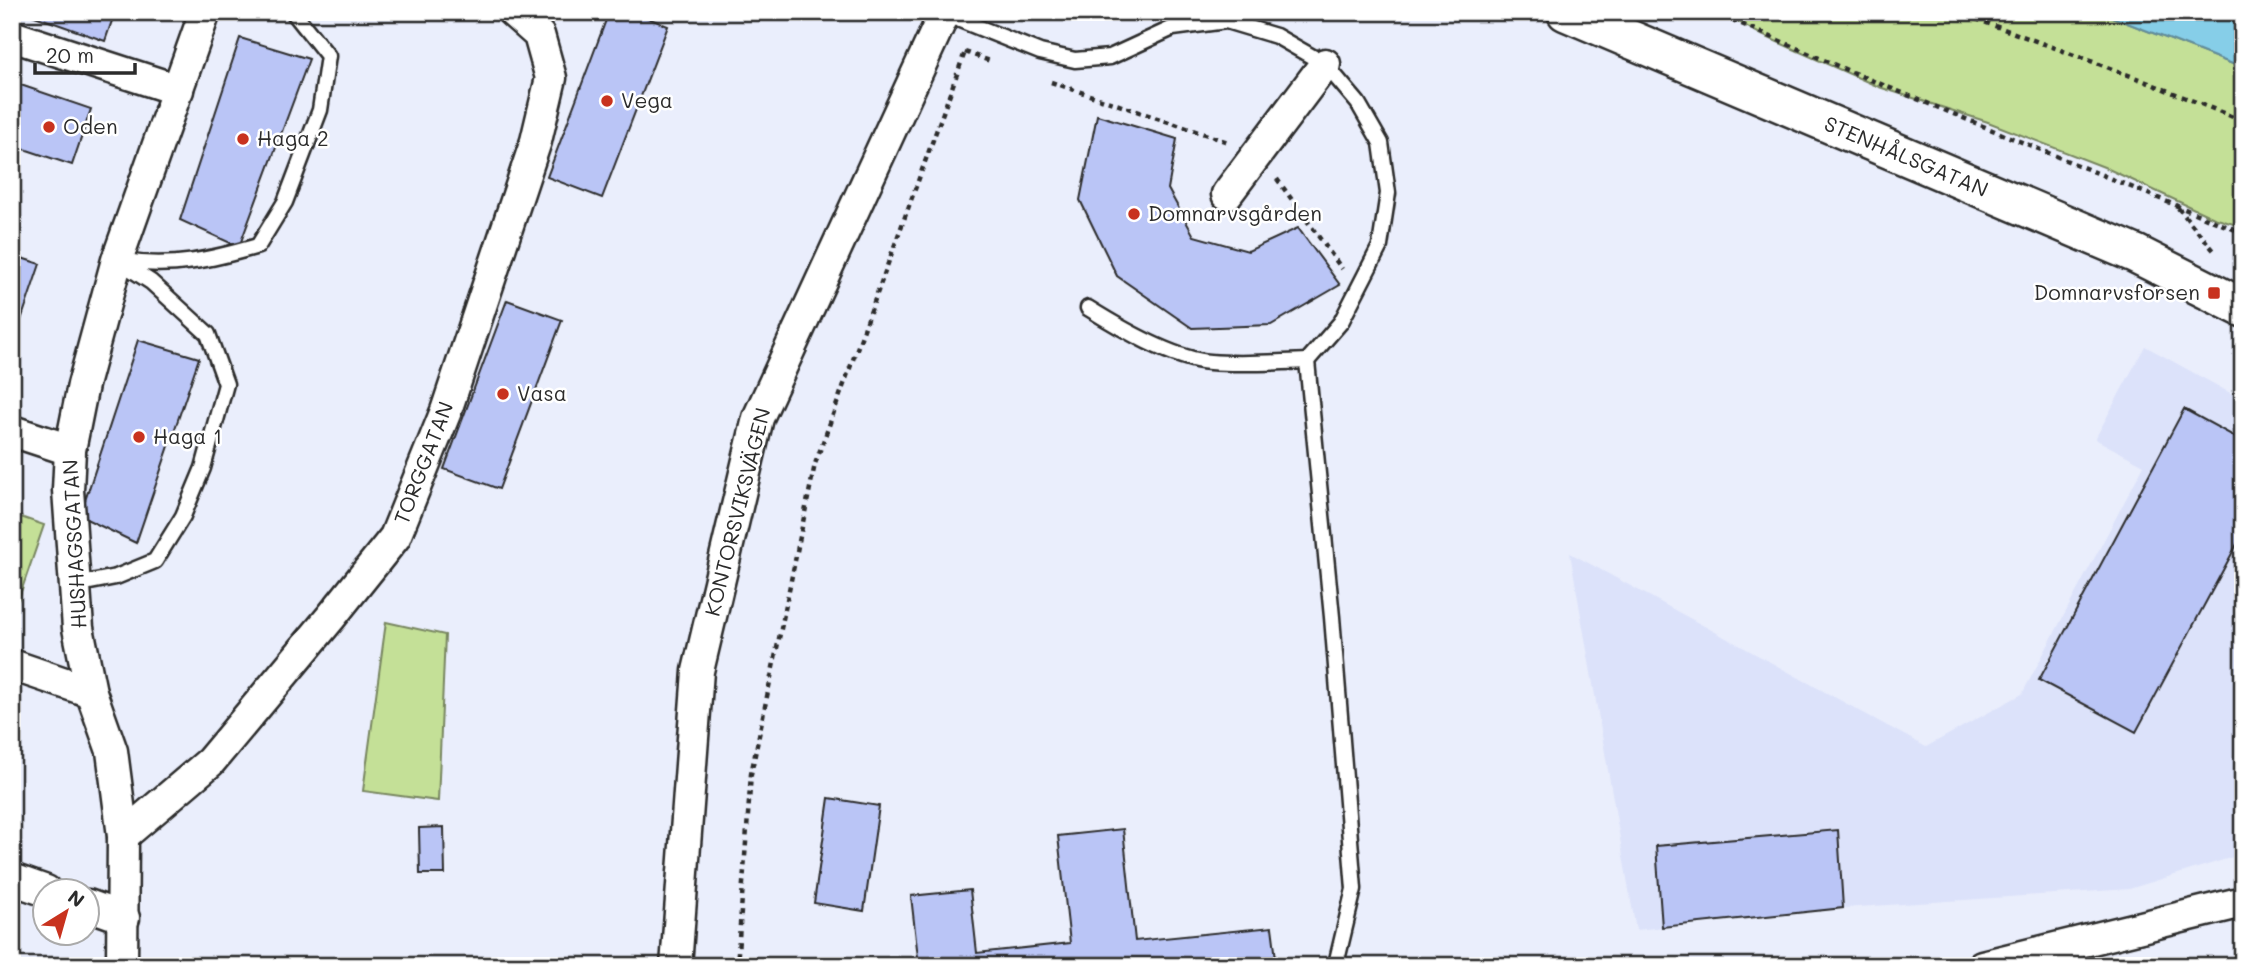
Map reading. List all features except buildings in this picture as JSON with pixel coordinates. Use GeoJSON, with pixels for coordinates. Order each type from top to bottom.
{"type":"FeatureCollection","features":[{"type":"Feature","properties":{"kind":"street","name":"HUSHAGSGATAN"},"geometry":{"type":"LineString","coordinates":[[122,966],[122,836],[112,751],[91,692],[78,628],[68,491],[70,450],[83,385],[117,260],[205,12]]}},
{"type":"Feature","properties":{"kind":"street","name":"TORGGATAN"},"geometry":{"type":"LineString","coordinates":[[122,836],[210,762],[394,537],[446,411],[536,141],[551,78],[539,35],[513,12]]}},
{"type":"Feature","properties":{"kind":"street","name":"STENHÅLSGATAN"},"geometry":{"type":"LineString","coordinates":[[1566,12],[2136,254],[2243,308]]}},
{"type":"Feature","properties":{"kind":"street","name":"KONTORSVIKSVÄGEN"},"geometry":{"type":"LineString","coordinates":[[676,966],[698,671],[758,418],[945,13]]}},
{"type":"Feature","properties":{"kind":"street"},"geometry":{"type":"LineString","coordinates":[[12,36],[178,90]]}},
{"type":"Feature","properties":{"kind":"street"},"geometry":{"type":"LineString","coordinates":[[1227,194],[1325,64]]}},
{"type":"Feature","properties":{"kind":"street"},"geometry":{"type":"LineString","coordinates":[[12,431],[70,450]]}},
{"type":"Feature","properties":{"kind":"street"},"geometry":{"type":"LineString","coordinates":[[12,665],[91,692]]}},
{"type":"Feature","properties":{"kind":"street"},"geometry":{"type":"LineString","coordinates":[[12,879],[32,886]]}},
{"type":"Feature","properties":{"kind":"street"},"geometry":{"type":"LineString","coordinates":[[1982,966],[2243,902]]}},
{"type":"Feature","properties":{"kind":"street"},"geometry":{"type":"LineString","coordinates":[[102,910],[124,918]]}},
{"type":"Feature","properties":{"kind":"lane"},"geometry":{"type":"LineString","coordinates":[[117,260],[145,265],[208,260],[258,246],[285,202],[320,110],[328,57],[293,12]]}},
{"type":"Feature","properties":{"kind":"lane"},"geometry":{"type":"LineString","coordinates":[[945,13],[1040,52],[1075,60],[1110,57],[1173,28],[1226,20],[1276,36],[1325,64],[1358,103],[1381,143],[1388,193],[1380,246],[1340,321],[1307,361],[1332,617],[1354,889],[1337,960],[1338,966]]}},
{"type":"Feature","properties":{"kind":"lane"},"geometry":{"type":"LineString","coordinates":[[75,585],[116,577],[155,561],[183,516],[203,468],[226,384],[208,334],[150,282],[117,260]]}},
{"type":"Feature","properties":{"kind":"lane"},"geometry":{"type":"LineString","coordinates":[[1088,308],[1161,348],[1208,362],[1307,361]]}},
{"type":"Feature","properties":{"kind":"path"},"geometry":{"type":"LineString","coordinates":[[1714,12],[2243,233]]}},
{"type":"Feature","properties":{"kind":"path"},"geometry":{"type":"LineString","coordinates":[[1957,12],[2134,77],[2243,121]]}},
{"type":"Feature","properties":{"kind":"path"},"geometry":{"type":"LineString","coordinates":[[737,966],[751,774],[815,464],[975,26]]}},
{"type":"Feature","properties":{"kind":"path"},"geometry":{"type":"LineString","coordinates":[[965,52],[990,61]]}},
{"type":"Feature","properties":{"kind":"path"},"geometry":{"type":"LineString","coordinates":[[1041,78],[1258,152],[1358,291]]}},
{"type":"Feature","properties":{"kind":"path"},"geometry":{"type":"LineString","coordinates":[[2178,207],[2216,253]]}},
{"type":"Feature","properties":{"kind":"shaded area"},"geometry":{"type":"Polygon","coordinates":[[[2145,346],[2243,400],[2243,854],[2129,889],[1843,908],[1636,930],[1570,553],[1926,747],[2022,694],[2144,465],[2095,439],[2145,346]]]}},
{"type":"Feature","properties":{"kind":"green space"},"geometry":{"type":"Polygon","coordinates":[[[1721,12],[2099,12],[2243,68],[2243,227],[2214,218],[2104,167],[1988,122],[1879,87],[1762,35],[1721,12]]]}},
{"type":"Feature","properties":{"kind":"green space"},"geometry":{"type":"Polygon","coordinates":[[[12,514],[44,525],[12,618],[12,514]]]}},
{"type":"Feature","properties":{"kind":"green space"},"geometry":{"type":"Polygon","coordinates":[[[386,622],[445,635],[438,801],[363,791],[386,622]]]}},
{"type":"Feature","properties":{"kind":"water"},"geometry":{"type":"Polygon","coordinates":[[[2099,12],[2243,12],[2243,68],[2099,12]]]}},
{"type":"Feature","properties":{"kind":"place","name":"Vega"},"geometry":{"type":"Point","coordinates":[607,101]}},
{"type":"Feature","properties":{"kind":"place","name":"Oden"},"geometry":{"type":"Point","coordinates":[49,127]}},
{"type":"Feature","properties":{"kind":"place","name":"Haga 2"},"geometry":{"type":"Point","coordinates":[243,139]}},
{"type":"Feature","properties":{"kind":"place","name":"Domnarvsgården"},"geometry":{"type":"Point","coordinates":[1134,214]}},
{"type":"Feature","properties":{"kind":"place","name":"Domnarvsforsen"},"geometry":{"type":"Point","coordinates":[2214,293]}},
{"type":"Feature","properties":{"kind":"place","name":"Vasa"},"geometry":{"type":"Point","coordinates":[503,394]}},
{"type":"Feature","properties":{"kind":"place","name":"Haga 1"},"geometry":{"type":"Point","coordinates":[139,437]}}]}
